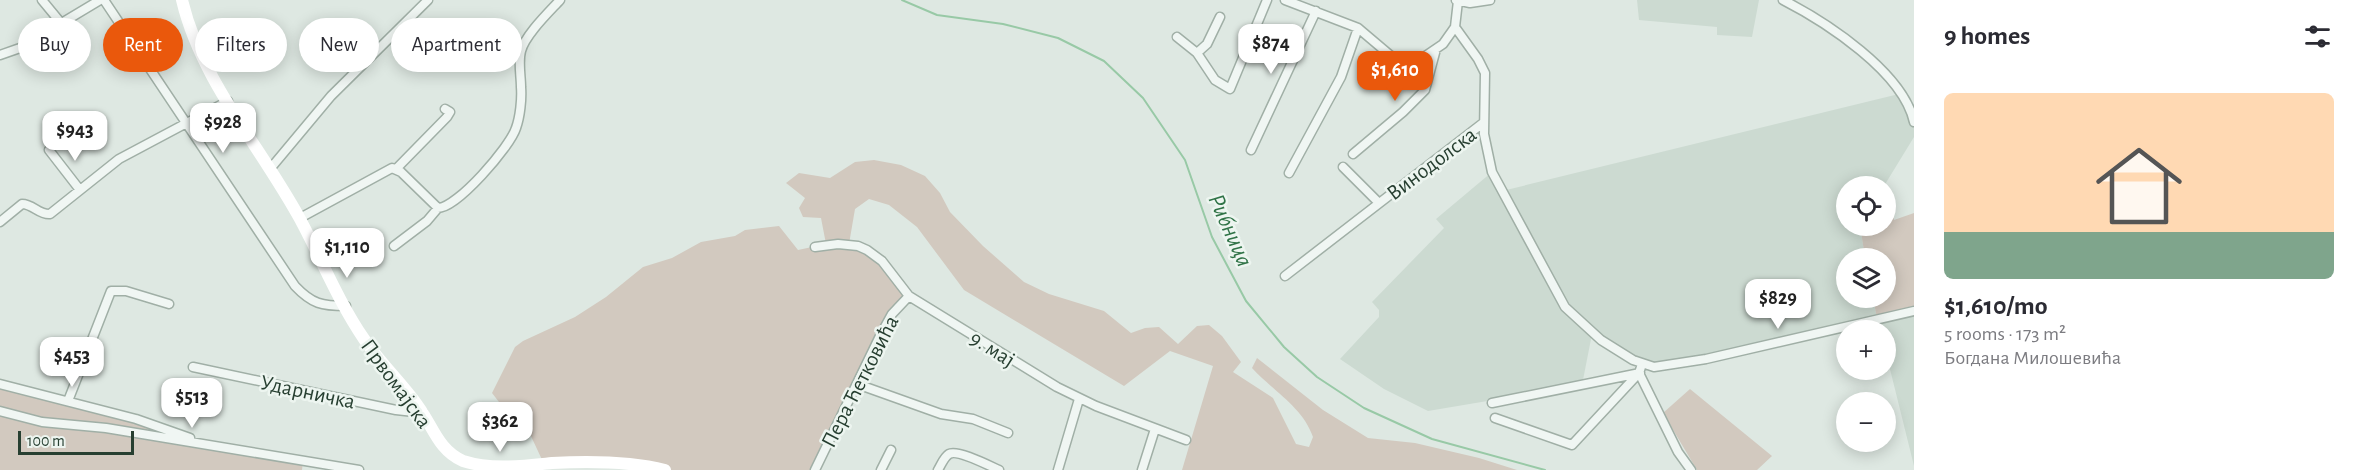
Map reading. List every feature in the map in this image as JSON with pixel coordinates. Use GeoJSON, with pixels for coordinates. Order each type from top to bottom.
{"type":"FeatureCollection","features":[{"type":"Feature","properties":{"kind":"main road","name":"Првомајска"},"geometry":{"type":"LineString","coordinates":[[182,0],[193,37],[228,101],[300,218],[323,267],[363,339],[423,413],[433,433],[446,449],[470,467],[495,469],[554,467],[614,462],[665,470]]}},
{"type":"Feature","properties":{"kind":"street"},"geometry":{"type":"LineString","coordinates":[[42,0],[57,18]]}},
{"type":"Feature","properties":{"kind":"street"},"geometry":{"type":"LineString","coordinates":[[70,18],[102,0],[295,286],[308,299],[327,306],[346,306]]}},
{"type":"Feature","properties":{"kind":"street"},"geometry":{"type":"LineString","coordinates":[[270,169],[331,96],[428,0]]}},
{"type":"Feature","properties":{"kind":"street"},"geometry":{"type":"LineString","coordinates":[[394,246],[427,221],[438,208],[446,207],[484,174],[514,132],[522,90],[521,51],[532,32],[560,0]]}},
{"type":"Feature","properties":{"kind":"street"},"geometry":{"type":"LineString","coordinates":[[1177,38],[1197,52],[1215,80],[1230,89],[1267,0]]}},
{"type":"Feature","properties":{"kind":"street"},"geometry":{"type":"LineString","coordinates":[[1285,0],[1358,28],[1397,61],[1408,64],[1418,61],[1443,44],[1455,27],[1457,1],[1470,3],[1490,0]]}},
{"type":"Feature","properties":{"kind":"street"},"geometry":{"type":"LineString","coordinates":[[1783,0],[1801,4],[1883,71],[1903,93],[1914,117]]}},
{"type":"Feature","properties":{"kind":"street"},"geometry":{"type":"LineString","coordinates":[[1251,150],[1316,11]]}},
{"type":"Feature","properties":{"kind":"street"},"geometry":{"type":"LineString","coordinates":[[1197,52],[1207,44],[1220,17]]}},
{"type":"Feature","properties":{"kind":"street"},"geometry":{"type":"LineString","coordinates":[[1455,27],[1485,73],[1484,123],[1487,155],[1492,172],[1565,307],[1592,334],[1640,368],[1678,452],[1690,470]]}},
{"type":"Feature","properties":{"kind":"street"},"geometry":{"type":"LineString","coordinates":[[1289,173],[1341,77],[1358,28]]}},
{"type":"Feature","properties":{"kind":"street"},"geometry":{"type":"LineString","coordinates":[[1353,154],[1403,112],[1425,90],[1436,48]]}},
{"type":"Feature","properties":{"kind":"street"},"geometry":{"type":"LineString","coordinates":[[0,55],[18,49]]}},
{"type":"Feature","properties":{"kind":"street"},"geometry":{"type":"LineString","coordinates":[[0,222],[22,204],[50,214],[119,159],[228,101]]}},
{"type":"Feature","properties":{"kind":"street"},"geometry":{"type":"LineString","coordinates":[[300,218],[387,170],[396,169],[447,117],[450,112],[445,109]]}},
{"type":"Feature","properties":{"kind":"street","name":"Винодолска"},"geometry":{"type":"LineString","coordinates":[[1285,276],[1484,123]]}},
{"type":"Feature","properties":{"kind":"street"},"geometry":{"type":"LineString","coordinates":[[49,150],[80,190]]}},
{"type":"Feature","properties":{"kind":"street","name":"Винодолска"},"geometry":{"type":"LineString","coordinates":[[1343,167],[1379,203]]}},
{"type":"Feature","properties":{"kind":"street"},"geometry":{"type":"LineString","coordinates":[[396,169],[438,208]]}},
{"type":"Feature","properties":{"kind":"street","name":"9. мај"},"geometry":{"type":"LineString","coordinates":[[815,248],[838,243],[867,250],[882,261],[909,296],[1078,399],[1186,440]]}},
{"type":"Feature","properties":{"kind":"street"},"geometry":{"type":"LineString","coordinates":[[68,401],[111,291],[126,291],[169,304]]}},
{"type":"Feature","properties":{"kind":"street","name":"Пера Ћетковића"},"geometry":{"type":"LineString","coordinates":[[814,470],[892,314],[909,296]]}},
{"type":"Feature","properties":{"kind":"street"},"geometry":{"type":"LineString","coordinates":[[1492,403],[1640,368],[1706,359],[1914,311]]}},
{"type":"Feature","properties":{"kind":"street","name":"Ударничка"},"geometry":{"type":"LineString","coordinates":[[193,367],[396,410],[423,413]]}},
{"type":"Feature","properties":{"kind":"street"},"geometry":{"type":"LineString","coordinates":[[1495,418],[1572,445],[1640,368]]}},
{"type":"Feature","properties":{"kind":"street"},"geometry":{"type":"LineString","coordinates":[[0,384],[136,419],[214,446]]}},
{"type":"Feature","properties":{"kind":"street"},"geometry":{"type":"LineString","coordinates":[[857,384],[941,414],[973,419],[1008,433]]}},
{"type":"Feature","properties":{"kind":"street"},"geometry":{"type":"LineString","coordinates":[[1058,470],[1078,399]]}},
{"type":"Feature","properties":{"kind":"street"},"geometry":{"type":"LineString","coordinates":[[0,411],[42,422],[106,428],[359,470]]}},
{"type":"Feature","properties":{"kind":"street"},"geometry":{"type":"LineString","coordinates":[[1142,470],[1155,429]]}},
{"type":"Feature","properties":{"kind":"street"},"geometry":{"type":"LineString","coordinates":[[881,470],[891,450]]}},
{"type":"Feature","properties":{"kind":"street"},"geometry":{"type":"LineString","coordinates":[[938,470],[947,456],[952,453],[999,470]]}},
{"type":"Feature","properties":{"kind":"shaded area"},"geometry":{"type":"Polygon","coordinates":[[[1637,0],[1759,0],[1752,37],[1717,35],[1717,27],[1639,20],[1637,0]]]}},
{"type":"Feature","properties":{"kind":"shaded area"},"geometry":{"type":"Polygon","coordinates":[[[1903,93],[1914,122],[1914,137],[1890,176],[1836,176],[1836,236],[1862,236],[1863,248],[1836,248],[1836,308],[1875,308],[1877,319],[1914,311],[1914,466],[1893,380],[1896,380],[1896,320],[1836,320],[1836,329],[1654,367],[1592,334],[1582,385],[1428,411],[1384,389],[1340,359],[1379,317],[1379,310],[1372,302],[1444,228],[1436,219],[1492,172],[1502,191],[1903,93]]]}},
{"type":"Feature","properties":{"kind":"shaded area"},"geometry":{"type":"Polygon","coordinates":[[[874,160],[901,165],[925,176],[940,193],[950,212],[983,246],[1024,282],[1049,294],[1104,311],[1131,333],[1145,328],[1159,327],[1178,344],[1197,326],[1209,325],[1222,336],[1241,362],[1233,372],[1273,398],[1296,444],[1309,447],[1313,437],[1295,408],[1252,368],[1257,358],[1323,410],[1368,438],[1415,443],[1479,458],[1517,470],[1182,470],[1213,366],[1170,351],[1124,386],[964,290],[917,227],[889,205],[869,199],[855,209],[849,244],[867,250],[909,296],[899,306],[815,470],[664,470],[544,464],[530,434],[513,420],[492,393],[515,347],[575,317],[606,297],[643,267],[672,258],[701,242],[735,236],[745,230],[779,226],[798,250],[826,244],[821,218],[803,217],[799,208],[805,198],[786,183],[799,173],[830,178],[855,162],[874,160]]]}},
{"type":"Feature","properties":{"kind":"shaded area"},"geometry":{"type":"Polygon","coordinates":[[[1914,213],[1914,311],[1877,319],[1875,308],[1896,308],[1896,248],[1863,248],[1862,236],[1896,236],[1896,219],[1914,213]]]}},
{"type":"Feature","properties":{"kind":"shaded area"},"geometry":{"type":"Polygon","coordinates":[[[0,384],[68,401],[214,446],[303,461],[302,470],[0,470],[0,384]]]}},
{"type":"Feature","properties":{"kind":"shaded area"},"geometry":{"type":"Polygon","coordinates":[[[1690,389],[1772,456],[1757,470],[1697,470],[1663,413],[1690,389]]]}},
{"type":"Feature","properties":{"kind":"waterway","name":"Рибница"},"geometry":{"type":"LineString","coordinates":[[902,0],[937,15],[1003,24],[1058,38],[1104,61],[1143,98],[1185,160],[1212,237],[1246,301],[1284,347],[1317,377],[1364,408],[1432,439],[1545,470]]}}]}
